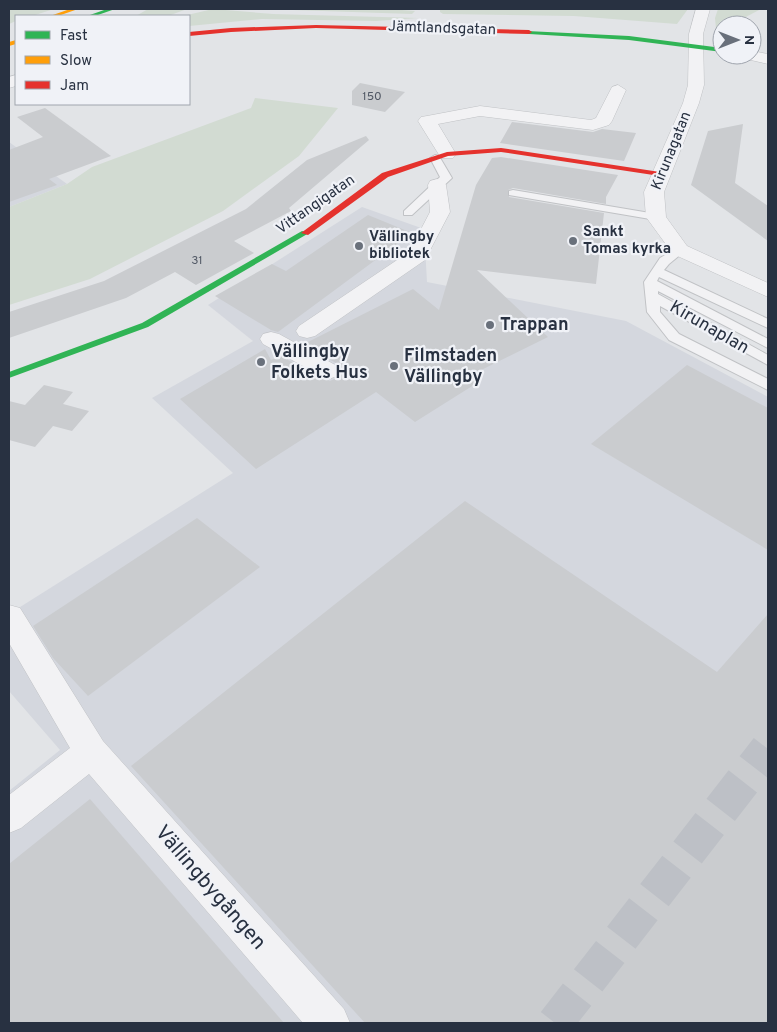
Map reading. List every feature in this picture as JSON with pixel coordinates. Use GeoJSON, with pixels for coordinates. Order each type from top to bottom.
{"type":"FeatureCollection","features":[{"type":"Feature","properties":{"kind":"street"},"geometry":{"type":"LineString","coordinates":[[56,15],[75,9]]}},
{"type":"Feature","properties":{"kind":"street"},"geometry":{"type":"LineString","coordinates":[[93,15],[112,9]]}},
{"type":"Feature","properties":{"kind":"street","name":"Kirunagatan"},"geometry":{"type":"LineString","coordinates":[[703,9],[699,18],[696,46],[696,85],[691,103],[654,192],[656,217],[680,250],[768,290]]}},
{"type":"Feature","properties":{"kind":"street","name":"Jämtlandsgatan"},"geometry":{"type":"LineString","coordinates":[[190,34],[270,26],[425,28],[571,34],[712,48]]}},
{"type":"Feature","properties":{"kind":"street"},"geometry":{"type":"LineString","coordinates":[[441,156],[427,121],[480,111],[592,125],[602,122],[618,90]]}},
{"type":"Feature","properties":{"kind":"street","name":"Vittangigatan"},"geometry":{"type":"LineString","coordinates":[[9,375],[145,325],[299,238],[385,175],[441,156],[501,150],[660,174]]}},
{"type":"Feature","properties":{"kind":"street"},"geometry":{"type":"LineString","coordinates":[[307,331],[418,256],[440,212],[437,185]]}},
{"type":"Feature","properties":{"kind":"street"},"geometry":{"type":"LineString","coordinates":[[271,339],[329,371]]}},
{"type":"Feature","properties":{"kind":"street","name":"Vällingbygången"},"geometry":{"type":"LineString","coordinates":[[9,617],[91,752],[330,1023]]}},
{"type":"Feature","properties":{"kind":"street"},"geometry":{"type":"LineString","coordinates":[[9,816],[91,752]]}},
{"type":"Feature","properties":{"kind":"lane"},"geometry":{"type":"LineString","coordinates":[[408,213],[446,178],[441,156]]}},
{"type":"Feature","properties":{"kind":"lane"},"geometry":{"type":"LineString","coordinates":[[513,193],[656,217]]}},
{"type":"Feature","properties":{"kind":"lane"},"geometry":{"type":"LineString","coordinates":[[652,283],[664,261],[680,250]]}},
{"type":"Feature","properties":{"kind":"lane","name":"Kirunaplan"},"geometry":{"type":"LineString","coordinates":[[652,283],[768,324]]}},
{"type":"Feature","properties":{"kind":"lane","name":"Kirunaplan"},"geometry":{"type":"LineString","coordinates":[[652,283],[768,344]]}},
{"type":"Feature","properties":{"kind":"lane","name":"Kirunaplan"},"geometry":{"type":"LineString","coordinates":[[652,283],[768,362]]}},
{"type":"Feature","properties":{"kind":"lane","name":"Kirunaplan"},"geometry":{"type":"LineString","coordinates":[[652,283],[654,312],[674,337],[768,385]]}},
{"type":"Feature","properties":{"kind":"shaded area"},"geometry":{"type":"Polygon","coordinates":[[[9,9],[54,9],[35,15],[15,15],[15,21],[9,24],[9,9]]]}},
{"type":"Feature","properties":{"kind":"shaded area"},"geometry":{"type":"Polygon","coordinates":[[[148,9],[187,9],[171,15],[138,15],[148,9]]]}},
{"type":"Feature","properties":{"kind":"shaded area"},"geometry":{"type":"Polygon","coordinates":[[[213,9],[273,14],[418,18],[376,21],[262,19],[190,26],[190,15],[187,15],[213,9]]]}},
{"type":"Feature","properties":{"kind":"shaded area"},"geometry":{"type":"Polygon","coordinates":[[[262,9],[389,9],[415,11],[412,14],[262,9]]]}},
{"type":"Feature","properties":{"kind":"shaded area"},"geometry":{"type":"Polygon","coordinates":[[[440,9],[688,9],[677,24],[574,16],[443,14],[440,12],[440,9]]]}},
{"type":"Feature","properties":{"kind":"shaded area"},"geometry":{"type":"Polygon","coordinates":[[[718,9],[761,9],[750,15],[716,15],[718,9]]]}},
{"type":"Feature","properties":{"kind":"shaded area"},"geometry":{"type":"Polygon","coordinates":[[[255,98],[338,108],[299,156],[223,211],[90,279],[9,305],[9,207],[67,184],[92,167],[251,108],[255,98]]]}},
{"type":"Feature","properties":{"kind":"shaded area"},"geometry":{"type":"Polygon","coordinates":[[[9,142],[67,184],[9,207],[9,142]]]}},
{"type":"Feature","properties":{"kind":"shaded area"},"geometry":{"type":"Polygon","coordinates":[[[362,207],[424,229],[427,282],[626,321],[768,397],[768,1023],[9,1023],[9,791],[60,750],[9,691],[9,614],[233,473],[152,398],[253,341],[208,305],[362,207]]]}},
{"type":"Feature","properties":{"kind":"building"},"geometry":{"type":"Polygon","coordinates":[[[360,83],[405,92],[385,112],[352,105],[352,91],[360,83]]]}},
{"type":"Feature","properties":{"kind":"building"},"geometry":{"type":"Polygon","coordinates":[[[45,108],[111,156],[49,179],[57,185],[9,202],[9,150],[43,137],[17,117],[45,108]]]}},
{"type":"Feature","properties":{"kind":"building"},"geometry":{"type":"Polygon","coordinates":[[[512,122],[593,132],[602,129],[636,133],[624,161],[500,143],[512,122]]]}},
{"type":"Feature","properties":{"kind":"building"},"geometry":{"type":"Polygon","coordinates":[[[743,124],[735,183],[768,206],[768,241],[691,185],[708,131],[743,124]]]}},
{"type":"Feature","properties":{"kind":"building"},"geometry":{"type":"Polygon","coordinates":[[[366,136],[369,140],[289,208],[291,211],[234,241],[254,253],[196,285],[175,272],[126,298],[9,338],[9,312],[104,281],[246,209],[307,160],[366,136]]]}},
{"type":"Feature","properties":{"kind":"building"},"geometry":{"type":"Polygon","coordinates":[[[501,157],[618,175],[606,197],[606,204],[513,188],[508,190],[509,197],[604,213],[596,284],[477,270],[548,337],[467,377],[477,383],[415,422],[376,392],[256,469],[180,399],[265,349],[271,360],[280,356],[330,381],[338,377],[342,370],[338,364],[302,345],[413,289],[439,310],[476,185],[492,158],[501,157]]]}},
{"type":"Feature","properties":{"kind":"building"},"geometry":{"type":"Polygon","coordinates":[[[368,215],[412,233],[278,332],[271,330],[215,296],[272,264],[286,271],[368,215]]]}},
{"type":"Feature","properties":{"kind":"building"},"geometry":{"type":"Polygon","coordinates":[[[687,365],[768,408],[768,550],[591,444],[687,365]]]}},
{"type":"Feature","properties":{"kind":"building"},"geometry":{"type":"Polygon","coordinates":[[[44,385],[73,392],[63,404],[89,411],[72,431],[53,426],[35,447],[9,440],[9,401],[25,405],[44,385]]]}},
{"type":"Feature","properties":{"kind":"building"},"geometry":{"type":"Polygon","coordinates":[[[465,501],[717,672],[768,614],[768,1023],[365,1023],[131,766],[465,501]]]}},
{"type":"Feature","properties":{"kind":"building"},"geometry":{"type":"Polygon","coordinates":[[[197,518],[260,567],[88,696],[53,658],[33,626],[197,518]]]}},
{"type":"Feature","properties":{"kind":"building"},"geometry":{"type":"Polygon","coordinates":[[[90,799],[284,1023],[9,1023],[9,864],[90,799]]]}},
{"type":"Feature","properties":{"kind":"tunnel"},"geometry":{"type":"LineString","coordinates":[[555,1023],[768,749]]}},
{"type":"Feature","properties":{"kind":"traffic: fast"},"geometry":{"type":"LineString","coordinates":[[93,15],[112,9]]}},
{"type":"Feature","properties":{"kind":"traffic: fast"},"geometry":{"type":"LineString","coordinates":[[529,32],[629,38],[712,49]]}},
{"type":"Feature","properties":{"kind":"traffic: fast"},"geometry":{"type":"LineString","coordinates":[[9,375],[145,325],[305,233]]}},
{"type":"Feature","properties":{"kind":"traffic: slow"},"geometry":{"type":"LineString","coordinates":[[56,15],[75,9]]}},
{"type":"Feature","properties":{"kind":"traffic: slow"},"geometry":{"type":"LineString","coordinates":[[9,44],[15,42]]}},
{"type":"Feature","properties":{"kind":"traffic: jam"},"geometry":{"type":"LineString","coordinates":[[190,34],[231,30],[316,27],[401,27],[529,32]]}},
{"type":"Feature","properties":{"kind":"traffic: jam"},"geometry":{"type":"LineString","coordinates":[[305,233],[385,175],[447,154],[501,150],[660,174]]}},
{"type":"Feature","properties":{"kind":"place","name":"Sankt Tomas kyrka"},"geometry":{"type":"Point","coordinates":[573,241]}},
{"type":"Feature","properties":{"kind":"place","name":"Vällingby bibliotek"},"geometry":{"type":"Point","coordinates":[359,246]}},
{"type":"Feature","properties":{"kind":"place","name":"Trappan"},"geometry":{"type":"Point","coordinates":[490,325]}},
{"type":"Feature","properties":{"kind":"place","name":"Vällingby Folkets Hus"},"geometry":{"type":"Point","coordinates":[261,362]}},
{"type":"Feature","properties":{"kind":"place","name":"Filmstaden Vällingby"},"geometry":{"type":"Point","coordinates":[394,366]}}]}
